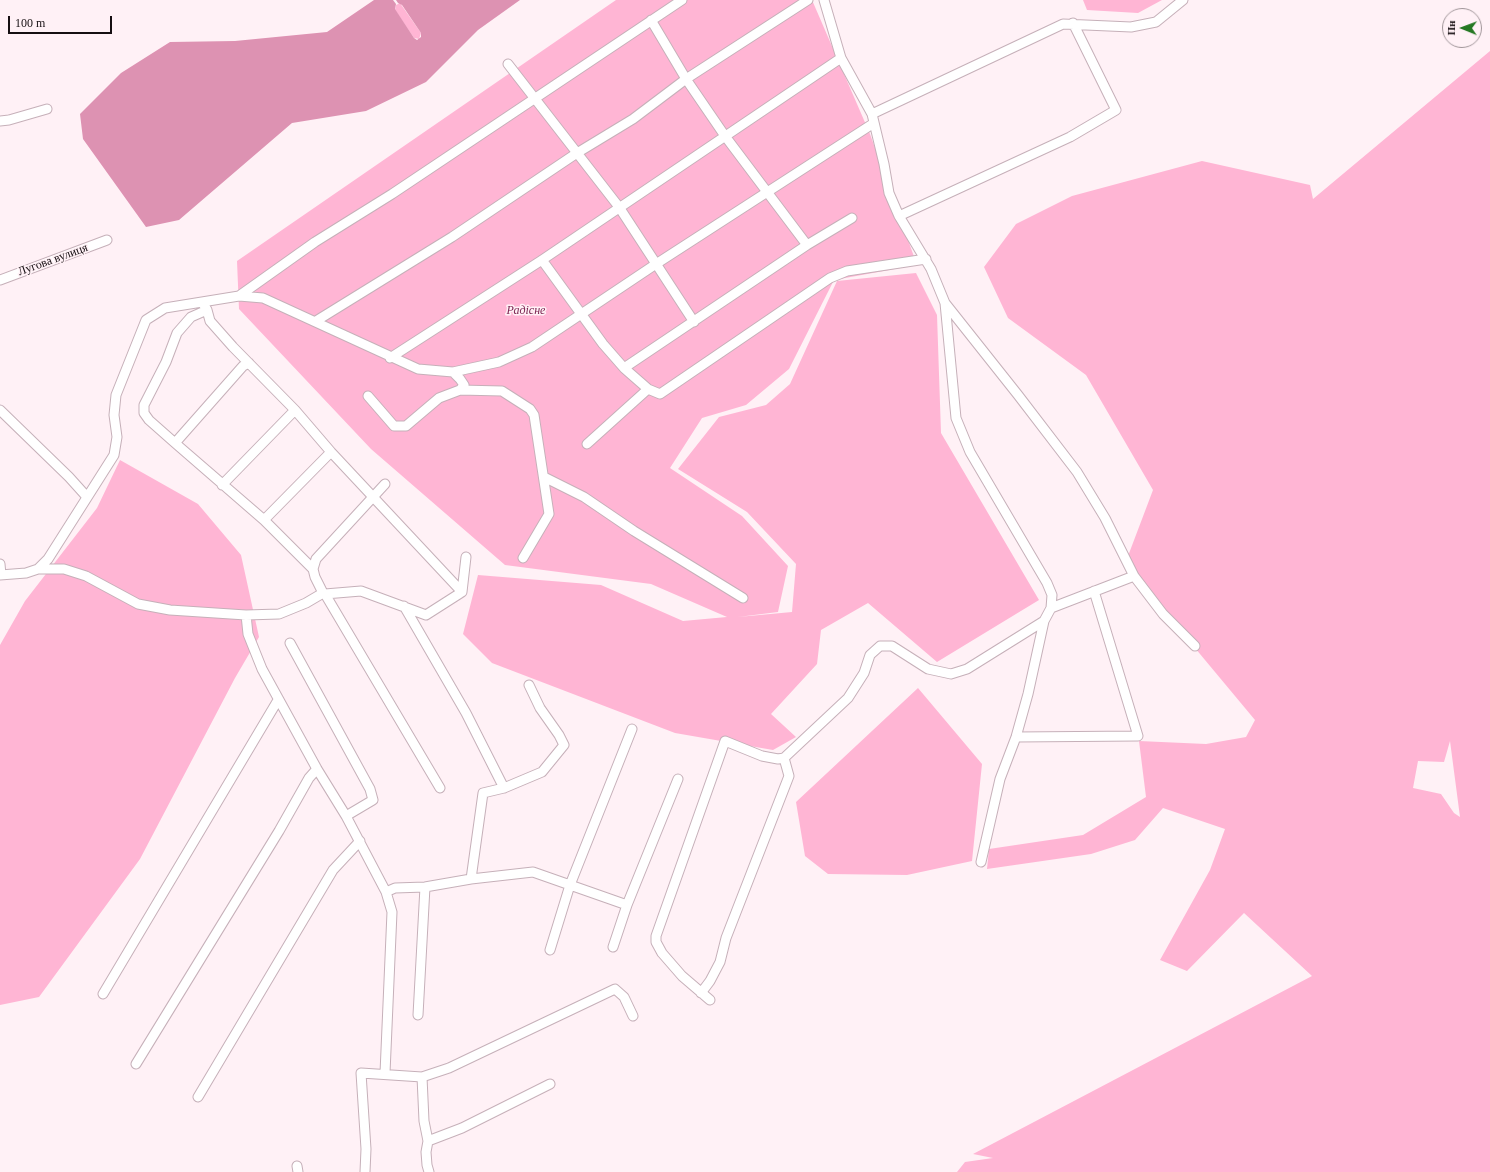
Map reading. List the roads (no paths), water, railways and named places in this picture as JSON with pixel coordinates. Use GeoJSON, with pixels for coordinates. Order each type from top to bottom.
{"type":"FeatureCollection","features":[{"type":"Feature","properties":{"kind":"street"},"geometry":{"type":"LineString","coordinates":[[238,296],[315,242],[392,194],[682,0]]}},
{"type":"Feature","properties":{"kind":"street"},"geometry":{"type":"LineString","coordinates":[[316,321],[452,237],[577,154],[633,119],[686,79],[808,0]]}},
{"type":"Feature","properties":{"kind":"street"},"geometry":{"type":"LineString","coordinates":[[824,0],[841,58],[873,118],[889,193],[899,216],[926,259],[945,303],[1018,395],[1076,472],[1105,518],[1134,576],[1163,614],[1195,646]]}},
{"type":"Feature","properties":{"kind":"street"},"geometry":{"type":"LineString","coordinates":[[38,569],[48,559],[114,456],[117,437],[114,414],[116,395],[146,320],[165,308],[238,296],[264,298],[418,370],[453,372],[499,362],[532,347],[656,264],[768,192],[873,118],[1063,24],[1073,23],[1131,27],[1156,22],[1183,0]]}},
{"type":"Feature","properties":{"kind":"street"},"geometry":{"type":"LineString","coordinates":[[651,20],[686,79],[725,136],[807,246]]}},
{"type":"Feature","properties":{"kind":"street"},"geometry":{"type":"LineString","coordinates":[[899,216],[1070,137],[1116,110],[1073,23]]}},
{"type":"Feature","properties":{"kind":"street"},"geometry":{"type":"LineString","coordinates":[[390,358],[542,260],[841,58]]}},
{"type":"Feature","properties":{"kind":"street"},"geometry":{"type":"LineString","coordinates":[[508,64],[619,207],[694,322]]}},
{"type":"Feature","properties":{"kind":"street"},"geometry":{"type":"LineString","coordinates":[[0,121],[15,119],[48,109]]}},
{"type":"Feature","properties":{"kind":"street"},"geometry":{"type":"LineString","coordinates":[[624,368],[807,246],[852,218]]}},
{"type":"Feature","properties":{"kind":"street","name":"Лугова вулиця"},"geometry":{"type":"LineString","coordinates":[[0,280],[107,240]]}},
{"type":"Feature","properties":{"kind":"street"},"geometry":{"type":"LineString","coordinates":[[542,260],[603,344],[624,368],[648,389],[660,394],[830,278],[847,271],[926,259]]}},
{"type":"Feature","properties":{"kind":"street"},"geometry":{"type":"LineString","coordinates":[[202,302],[207,310],[210,321],[295,410],[331,452],[374,496],[462,592]]}},
{"type":"Feature","properties":{"kind":"street"},"geometry":{"type":"LineString","coordinates":[[945,303],[956,418],[970,452],[1047,583],[1052,595],[1051,608],[1044,621],[1028,694],[1016,737],[1000,779],[981,862]]}},
{"type":"Feature","properties":{"kind":"street"},"geometry":{"type":"LineString","coordinates":[[207,310],[191,318],[177,333],[166,362],[144,404],[144,412],[149,420],[264,520],[313,569]]}},
{"type":"Feature","properties":{"kind":"street"},"geometry":{"type":"LineString","coordinates":[[175,443],[243,366],[249,363]]}},
{"type":"Feature","properties":{"kind":"street"},"geometry":{"type":"LineString","coordinates":[[453,372],[464,386],[460,390]]}},
{"type":"Feature","properties":{"kind":"street"},"geometry":{"type":"LineString","coordinates":[[587,444],[648,389]]}},
{"type":"Feature","properties":{"kind":"street"},"geometry":{"type":"LineString","coordinates":[[368,396],[394,426],[400,427],[406,426],[439,398],[460,390],[502,392],[530,409],[534,415],[549,514],[523,558]]}},
{"type":"Feature","properties":{"kind":"street"},"geometry":{"type":"LineString","coordinates":[[0,410],[69,477],[87,497]]}},
{"type":"Feature","properties":{"kind":"street"},"geometry":{"type":"LineString","coordinates":[[222,485],[295,410]]}},
{"type":"Feature","properties":{"kind":"street"},"geometry":{"type":"LineString","coordinates":[[264,520],[331,452]]}},
{"type":"Feature","properties":{"kind":"street"},"geometry":{"type":"LineString","coordinates":[[544,477],[584,497],[634,531],[743,598]]}},
{"type":"Feature","properties":{"kind":"street"},"geometry":{"type":"LineString","coordinates":[[385,484],[316,559],[313,569],[315,577],[324,593],[440,788]]}},
{"type":"Feature","properties":{"kind":"street"},"geometry":{"type":"LineString","coordinates":[[462,592],[466,557]]}},
{"type":"Feature","properties":{"kind":"street"},"geometry":{"type":"LineString","coordinates":[[0,564],[1,575],[26,573],[38,569],[64,569],[86,576],[138,604],[170,610],[246,615],[279,614],[306,603],[324,593],[362,591],[426,615],[462,592]]}},
{"type":"Feature","properties":{"kind":"street"},"geometry":{"type":"LineString","coordinates":[[1051,608],[1134,576]]}},
{"type":"Feature","properties":{"kind":"street"},"geometry":{"type":"LineString","coordinates":[[1016,737],[1138,736],[1094,591]]}},
{"type":"Feature","properties":{"kind":"street"},"geometry":{"type":"LineString","coordinates":[[404,606],[466,713],[504,788]]}},
{"type":"Feature","properties":{"kind":"street"},"geometry":{"type":"LineString","coordinates":[[246,615],[248,634],[262,668],[278,700],[317,769],[346,816],[386,892],[392,912],[385,1073]]}},
{"type":"Feature","properties":{"kind":"street"},"geometry":{"type":"LineString","coordinates":[[710,1000],[700,993],[662,952],[656,942],[656,936],[725,741],[762,756],[778,759],[784,758],[848,698],[864,672],[870,655],[880,646],[892,646],[928,669],[951,674],[967,669],[1044,621]]}},
{"type":"Feature","properties":{"kind":"street"},"geometry":{"type":"LineString","coordinates":[[290,643],[370,788],[373,800],[346,816]]}},
{"type":"Feature","properties":{"kind":"street"},"geometry":{"type":"LineString","coordinates":[[472,879],[483,794],[504,788],[542,772],[564,745],[559,735],[540,708],[529,685]]}},
{"type":"Feature","properties":{"kind":"street"},"geometry":{"type":"LineString","coordinates":[[103,994],[278,700]]}},
{"type":"Feature","properties":{"kind":"street"},"geometry":{"type":"LineString","coordinates":[[550,950],[570,885],[632,729]]}},
{"type":"Feature","properties":{"kind":"street"},"geometry":{"type":"LineString","coordinates":[[700,993],[710,981],[720,962],[726,938],[789,776],[784,758]]}},
{"type":"Feature","properties":{"kind":"street"},"geometry":{"type":"LineString","coordinates":[[136,1064],[275,838],[309,778],[317,769]]}},
{"type":"Feature","properties":{"kind":"street"},"geometry":{"type":"LineString","coordinates":[[613,947],[627,905],[678,779]]}},
{"type":"Feature","properties":{"kind":"street"},"geometry":{"type":"LineString","coordinates":[[198,1097],[334,870],[360,841]]}},
{"type":"Feature","properties":{"kind":"street"},"geometry":{"type":"LineString","coordinates":[[386,892],[395,888],[425,887],[472,879],[533,872],[627,905]]}},
{"type":"Feature","properties":{"kind":"street"},"geometry":{"type":"LineString","coordinates":[[418,1015],[425,887]]}},
{"type":"Feature","properties":{"kind":"street"},"geometry":{"type":"LineString","coordinates":[[365,1172],[366,1149],[361,1073],[385,1073],[422,1077],[449,1068],[615,989],[624,997],[633,1016]]}},
{"type":"Feature","properties":{"kind":"street"},"geometry":{"type":"LineString","coordinates":[[422,1077],[424,1121],[428,1141],[426,1152],[429,1172]]}},
{"type":"Feature","properties":{"kind":"street"},"geometry":{"type":"LineString","coordinates":[[428,1141],[462,1128],[550,1084]]}},
{"type":"Feature","properties":{"kind":"park label","name":"Радісне"},"geometry":{"type":"Point","coordinates":[526,311]}}]}
